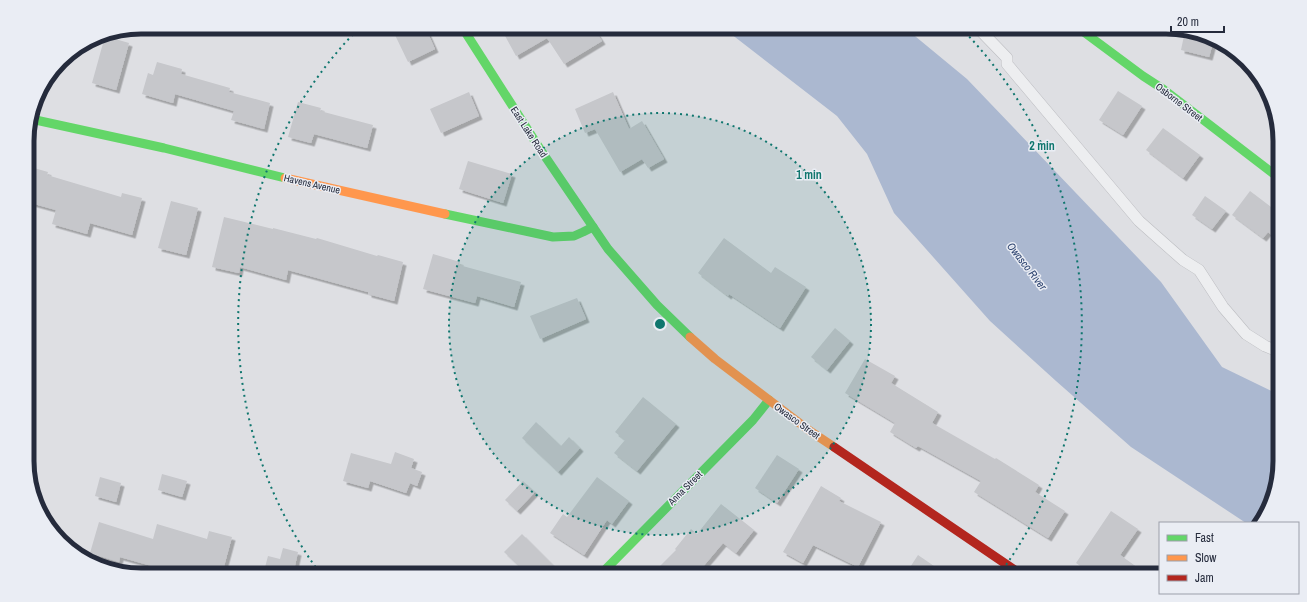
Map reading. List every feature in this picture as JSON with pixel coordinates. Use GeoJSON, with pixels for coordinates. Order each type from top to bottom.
{"type":"FeatureCollection","features":[{"type":"Feature","properties":{"kind":"street","name":"East Lake Road"},"geometry":{"type":"LineString","coordinates":[[466,34],[540,149],[599,236]]}},
{"type":"Feature","properties":{"kind":"street","name":"Osborne Street"},"geometry":{"type":"LineString","coordinates":[[1086,34],[1273,173]]}},
{"type":"Feature","properties":{"kind":"street","name":"Havens Avenue"},"geometry":{"type":"LineString","coordinates":[[36,120],[164,148],[242,168],[414,207],[553,237],[571,237],[586,232],[593,227]]}},
{"type":"Feature","properties":{"kind":"street","name":"Owasco Street"},"geometry":{"type":"LineString","coordinates":[[599,236],[630,276],[657,305],[684,332],[715,359],[810,431],[1012,568]]}},
{"type":"Feature","properties":{"kind":"street","name":"Anna Street"},"geometry":{"type":"LineString","coordinates":[[607,568],[753,420],[769,400]]}},
{"type":"Feature","properties":{"kind":"lane"},"geometry":{"type":"LineString","coordinates":[[984,34],[1007,58],[1007,64],[1139,222],[1183,260],[1199,270],[1223,307],[1246,334],[1273,349]]}},
{"type":"Feature","properties":{"kind":"water","name":"Owasco River"},"geometry":{"type":"Polygon","coordinates":[[[731,34],[912,34],[967,79],[1161,282],[1222,367],[1273,392],[1273,461],[1271,482],[1265,502],[1254,522],[1244,522],[1131,447],[990,321],[894,213],[867,154],[837,116],[731,34]]]}},
{"type":"Feature","properties":{"kind":"building"},"geometry":{"type":"Polygon","coordinates":[[[428,34],[435,49],[408,62],[395,35],[428,34]]]}},
{"type":"Feature","properties":{"kind":"building"},"geometry":{"type":"Polygon","coordinates":[[[504,34],[598,34],[602,41],[564,64],[547,38],[516,56],[504,34]]]}},
{"type":"Feature","properties":{"kind":"building"},"geometry":{"type":"Polygon","coordinates":[[[1184,36],[1212,45],[1209,57],[1181,50],[1184,36]]]}},
{"type":"Feature","properties":{"kind":"building"},"geometry":{"type":"Polygon","coordinates":[[[112,38],[129,43],[116,90],[92,83],[104,41],[112,38]]]}},
{"type":"Feature","properties":{"kind":"building"},"geometry":{"type":"Polygon","coordinates":[[[157,62],[182,69],[181,74],[230,88],[229,92],[270,103],[264,129],[231,120],[234,111],[175,94],[173,103],[142,94],[148,73],[153,75],[157,62]]]}},
{"type":"Feature","properties":{"kind":"building"},"geometry":{"type":"Polygon","coordinates":[[[1118,91],[1142,106],[1123,135],[1099,120],[1118,91]]]}},
{"type":"Feature","properties":{"kind":"building"},"geometry":{"type":"Polygon","coordinates":[[[469,92],[479,116],[441,133],[430,109],[469,92]]]}},
{"type":"Feature","properties":{"kind":"building"},"geometry":{"type":"Polygon","coordinates":[[[613,92],[629,129],[642,121],[664,159],[648,168],[642,159],[620,172],[595,129],[585,133],[575,109],[613,92]]]}},
{"type":"Feature","properties":{"kind":"building"},"geometry":{"type":"Polygon","coordinates":[[[298,102],[321,108],[320,111],[373,125],[367,148],[314,134],[311,143],[288,137],[298,102]]]}},
{"type":"Feature","properties":{"kind":"building"},"geometry":{"type":"Polygon","coordinates":[[[1163,128],[1200,155],[1183,178],[1146,150],[1163,128]]]}},
{"type":"Feature","properties":{"kind":"building"},"geometry":{"type":"Polygon","coordinates":[[[468,161],[512,174],[503,203],[459,189],[468,161]]]}},
{"type":"Feature","properties":{"kind":"building"},"geometry":{"type":"Polygon","coordinates":[[[34,168],[48,172],[47,175],[121,197],[122,193],[142,198],[132,235],[90,223],[87,234],[52,224],[56,210],[34,204],[34,168]]]}},
{"type":"Feature","properties":{"kind":"building"},"geometry":{"type":"Polygon","coordinates":[[[1250,191],[1273,208],[1273,236],[1268,232],[1263,238],[1232,215],[1250,191]]]}},
{"type":"Feature","properties":{"kind":"building"},"geometry":{"type":"Polygon","coordinates":[[[1205,196],[1226,211],[1212,229],[1192,215],[1205,196]]]}},
{"type":"Feature","properties":{"kind":"building"},"geometry":{"type":"Polygon","coordinates":[[[171,201],[198,208],[186,255],[158,248],[171,201]]]}},
{"type":"Feature","properties":{"kind":"building"},"geometry":{"type":"Polygon","coordinates":[[[224,217],[317,238],[377,256],[403,262],[394,301],[368,294],[368,292],[288,270],[286,280],[240,267],[239,273],[212,267],[224,217]]]}},
{"type":"Feature","properties":{"kind":"building"},"geometry":{"type":"Polygon","coordinates":[[[724,238],[771,273],[775,267],[806,287],[780,328],[729,294],[728,296],[698,273],[724,238]]]}},
{"type":"Feature","properties":{"kind":"building"},"geometry":{"type":"Polygon","coordinates":[[[433,254],[460,262],[459,265],[521,282],[514,307],[477,296],[475,303],[423,289],[433,254]]]}},
{"type":"Feature","properties":{"kind":"building"},"geometry":{"type":"Polygon","coordinates":[[[577,298],[586,319],[540,339],[530,316],[577,298]]]}},
{"type":"Feature","properties":{"kind":"building"},"geometry":{"type":"Polygon","coordinates":[[[835,328],[850,341],[827,370],[811,357],[835,328]]]}},
{"type":"Feature","properties":{"kind":"building"},"geometry":{"type":"Polygon","coordinates":[[[865,359],[895,376],[891,383],[938,412],[932,423],[995,459],[996,458],[1039,485],[1035,492],[1065,511],[1048,538],[974,492],[981,481],[918,446],[916,448],[890,432],[895,423],[845,393],[865,359]]]}},
{"type":"Feature","properties":{"kind":"building"},"geometry":{"type":"Polygon","coordinates":[[[643,397],[676,424],[637,471],[614,453],[625,440],[615,432],[643,397]]]}},
{"type":"Feature","properties":{"kind":"building"},"geometry":{"type":"Polygon","coordinates":[[[536,422],[561,446],[569,437],[580,448],[558,472],[522,438],[536,422]]]}},
{"type":"Feature","properties":{"kind":"building"},"geometry":{"type":"Polygon","coordinates":[[[395,452],[414,459],[411,468],[422,472],[417,486],[410,483],[406,493],[370,481],[368,488],[343,481],[351,453],[391,464],[395,452]]]}},
{"type":"Feature","properties":{"kind":"building"},"geometry":{"type":"Polygon","coordinates":[[[777,455],[799,469],[777,503],[755,488],[777,455]]]}},
{"type":"Feature","properties":{"kind":"building"},"geometry":{"type":"Polygon","coordinates":[[[162,474],[187,481],[182,497],[158,490],[162,474]]]}},
{"type":"Feature","properties":{"kind":"building"},"geometry":{"type":"Polygon","coordinates":[[[100,477],[121,483],[116,502],[95,496],[100,477]]]}},
{"type":"Feature","properties":{"kind":"building"},"geometry":{"type":"Polygon","coordinates":[[[597,477],[629,501],[612,524],[607,520],[584,555],[550,533],[563,514],[567,517],[597,477]]]}},
{"type":"Feature","properties":{"kind":"building"},"geometry":{"type":"Polygon","coordinates":[[[523,481],[535,492],[517,511],[505,500],[523,481]]]}},
{"type":"Feature","properties":{"kind":"building"},"geometry":{"type":"Polygon","coordinates":[[[821,486],[841,498],[839,501],[881,522],[858,567],[813,545],[803,563],[783,552],[821,486]]]}},
{"type":"Feature","properties":{"kind":"building"},"geometry":{"type":"Polygon","coordinates":[[[721,504],[754,530],[736,553],[723,543],[702,568],[658,568],[676,550],[675,549],[691,529],[697,534],[721,504]]]}},
{"type":"Feature","properties":{"kind":"building"},"geometry":{"type":"Polygon","coordinates":[[[1111,511],[1138,529],[1120,555],[1138,568],[1083,568],[1076,563],[1111,511]]]}},
{"type":"Feature","properties":{"kind":"building"},"geometry":{"type":"Polygon","coordinates":[[[99,522],[153,539],[157,524],[207,539],[209,531],[232,537],[224,568],[159,568],[120,557],[119,562],[90,553],[99,522]]]}},
{"type":"Feature","properties":{"kind":"building"},"geometry":{"type":"Polygon","coordinates":[[[522,534],[556,568],[521,568],[504,552],[522,534]]]}},
{"type":"Feature","properties":{"kind":"building"},"geometry":{"type":"Polygon","coordinates":[[[283,548],[298,552],[295,568],[265,568],[268,556],[280,559],[283,548]]]}},
{"type":"Feature","properties":{"kind":"building"},"geometry":{"type":"Polygon","coordinates":[[[918,555],[937,568],[910,568],[918,555]]]}},
{"type":"Feature","properties":{"kind":"traffic: fast"},"geometry":{"type":"LineString","coordinates":[[466,34],[540,149],[608,249],[657,305],[690,337]]}},
{"type":"Feature","properties":{"kind":"traffic: fast"},"geometry":{"type":"LineString","coordinates":[[1086,34],[1163,89],[1273,173]]}},
{"type":"Feature","properties":{"kind":"traffic: fast"},"geometry":{"type":"LineString","coordinates":[[36,120],[164,148],[285,178]]}},
{"type":"Feature","properties":{"kind":"traffic: fast"},"geometry":{"type":"LineString","coordinates":[[445,214],[553,237],[574,236],[593,227]]}},
{"type":"Feature","properties":{"kind":"traffic: fast"},"geometry":{"type":"LineString","coordinates":[[607,568],[753,420],[769,400]]}},
{"type":"Feature","properties":{"kind":"traffic: slow"},"geometry":{"type":"LineString","coordinates":[[285,178],[445,214]]}},
{"type":"Feature","properties":{"kind":"traffic: slow"},"geometry":{"type":"LineString","coordinates":[[690,337],[715,359],[810,431],[834,447]]}},
{"type":"Feature","properties":{"kind":"traffic: jam"},"geometry":{"type":"LineString","coordinates":[[834,447],[1012,568]]}}]}
